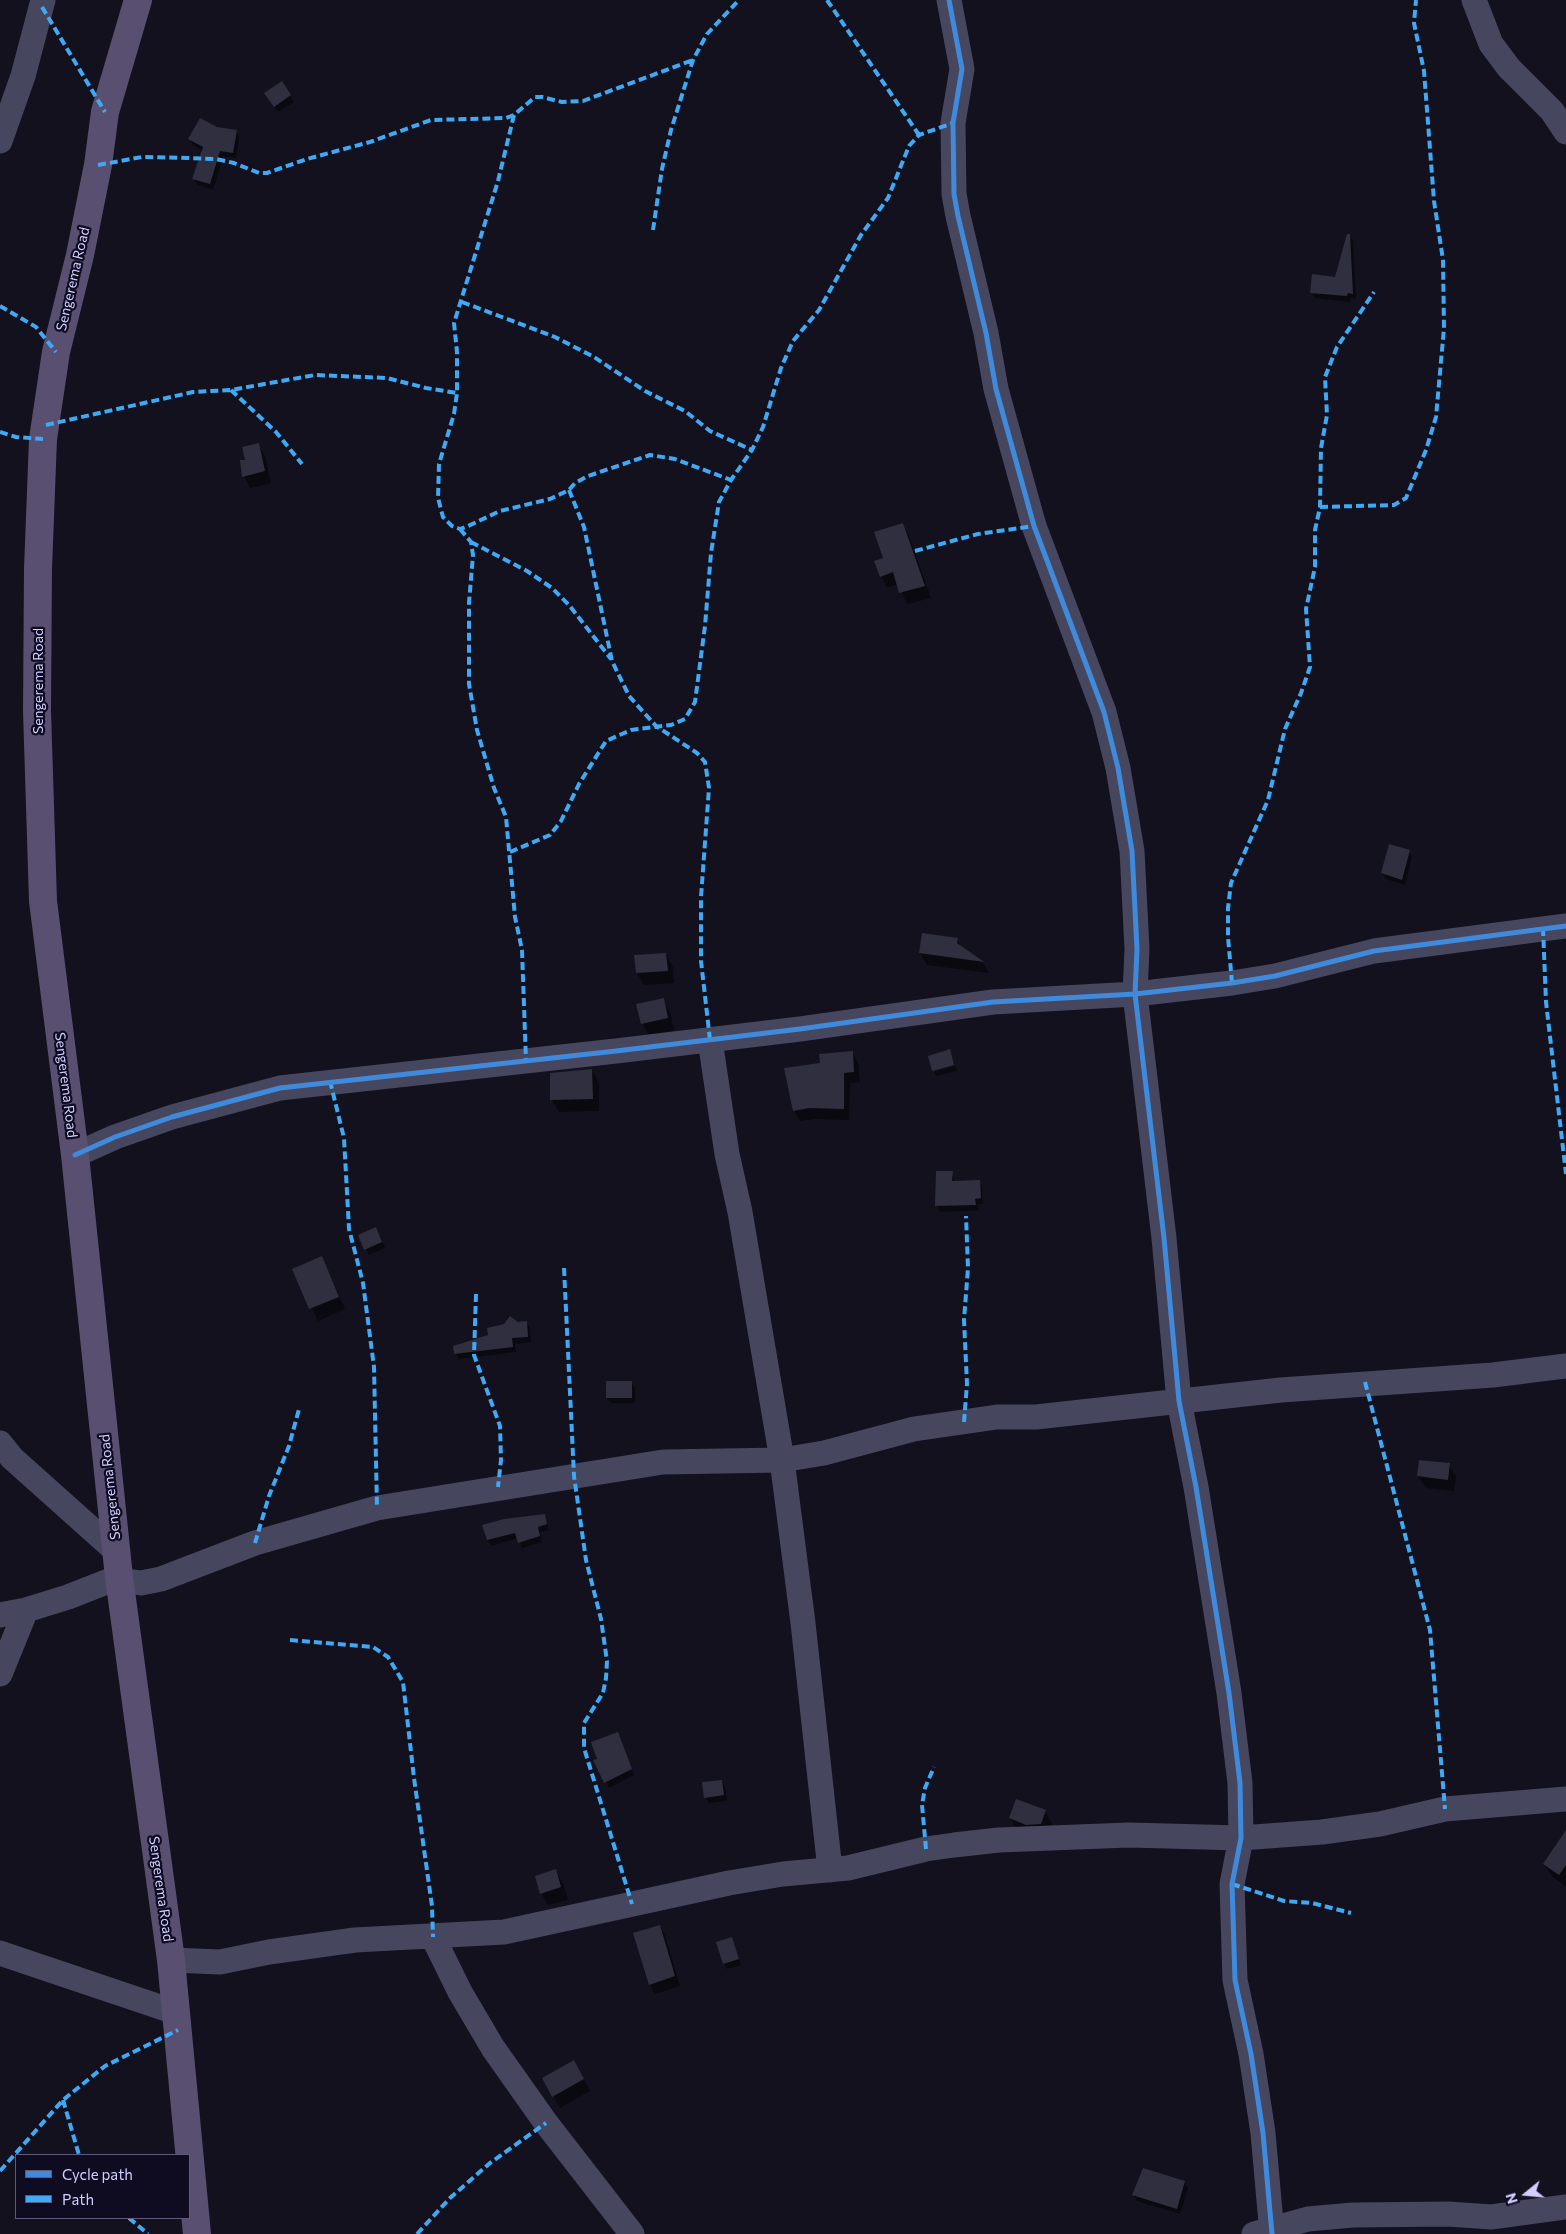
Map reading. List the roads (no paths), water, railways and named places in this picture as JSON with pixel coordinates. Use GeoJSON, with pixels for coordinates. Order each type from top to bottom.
{"type":"FeatureCollection","features":[{"type":"Feature","properties":{"kind":"main road","name":"Sengerema Road"},"geometry":{"type":"LineString","coordinates":[[138,0],[105,112],[98,165],[56,352],[43,439],[38,569],[37,712],[43,901],[74,1155],[119,1569],[171,1960],[174,2012],[189,2154]]}},
{"type":"Feature","properties":{"kind":"main road","name":"Sengerema Road"},"geometry":{"type":"LineString","coordinates":[[190,2166],[197,2234]]}},
{"type":"Feature","properties":{"kind":"street"},"geometry":{"type":"LineString","coordinates":[[0,141],[23,76],[43,0]]}},
{"type":"Feature","properties":{"kind":"street"},"geometry":{"type":"LineString","coordinates":[[949,0],[962,69],[953,123],[954,194],[958,216],[986,333],[996,389],[1034,526],[1104,712],[1118,768],[1132,851],[1138,949],[1134,994],[1164,1238],[1179,1401],[1196,1487],[1229,1693],[1240,1783],[1241,1838],[1232,1884],[1235,1980],[1251,2054],[1263,2134],[1266,2232],[1308,2220],[1353,2215],[1449,2214],[1491,2217],[1566,2207]]}},
{"type":"Feature","properties":{"kind":"street"},"geometry":{"type":"LineString","coordinates":[[1474,0],[1491,44],[1509,68],[1552,111],[1566,132]]}},
{"type":"Feature","properties":{"kind":"street"},"geometry":{"type":"LineString","coordinates":[[74,1155],[172,1117],[280,1088],[710,1040],[993,1002],[1134,994],[1275,976],[1374,951],[1566,926]]}},
{"type":"Feature","properties":{"kind":"street"},"geometry":{"type":"LineString","coordinates":[[710,1040],[728,1154],[740,1212],[782,1460],[803,1623],[830,1870]]}},
{"type":"Feature","properties":{"kind":"street"},"geometry":{"type":"LineString","coordinates":[[0,1443],[12,1458],[119,1569],[141,1583],[161,1579],[255,1543],[377,1508],[664,1462],[782,1460],[824,1454],[914,1429],[997,1417],[1036,1416],[1365,1382],[1493,1375],[1566,1366]]}},
{"type":"Feature","properties":{"kind":"street"},"geometry":{"type":"LineString","coordinates":[[0,1615],[26,1610],[68,1597],[119,1569]]}},
{"type":"Feature","properties":{"kind":"street"},"geometry":{"type":"LineString","coordinates":[[0,1674],[26,1610]]}},
{"type":"Feature","properties":{"kind":"street"},"geometry":{"type":"LineString","coordinates":[[171,1960],[220,1962],[269,1952],[355,1940],[504,1932],[729,1882],[783,1874],[848,1868],[926,1849],[999,1840],[1129,1835],[1241,1838],[1322,1832],[1380,1824],[1445,1809],[1566,1799]]}},
{"type":"Feature","properties":{"kind":"street"},"geometry":{"type":"LineString","coordinates":[[433,1937],[460,1992],[493,2048],[546,2123],[632,2234]]}},
{"type":"Feature","properties":{"kind":"street"},"geometry":{"type":"LineString","coordinates":[[0,1953],[174,2012]]}}]}
